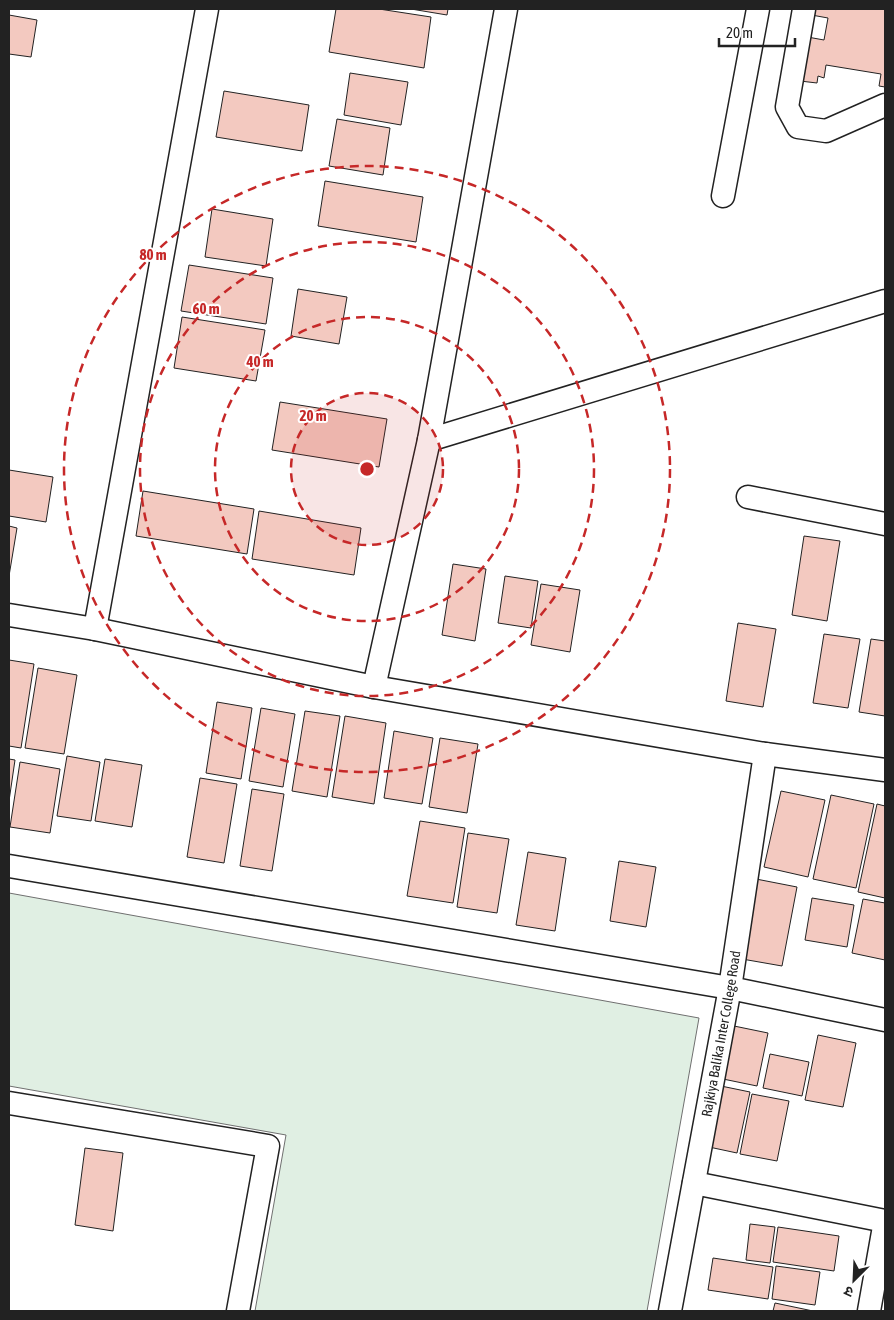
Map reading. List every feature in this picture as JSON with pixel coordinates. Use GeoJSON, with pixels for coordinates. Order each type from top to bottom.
{"type":"FeatureCollection","features":[{"type":"Feature","properties":{"kind":"street"},"geometry":{"type":"LineString","coordinates":[[95,630],[208,9]]}},
{"type":"Feature","properties":{"kind":"street"},"geometry":{"type":"LineString","coordinates":[[374,687],[428,440],[506,9]]}},
{"type":"Feature","properties":{"kind":"street"},"geometry":{"type":"LineString","coordinates":[[723,196],[758,9]]}},
{"type":"Feature","properties":{"kind":"street"},"geometry":{"type":"LineString","coordinates":[[804,9],[788,107],[798,127],[826,131],[885,105]]}},
{"type":"Feature","properties":{"kind":"street"},"geometry":{"type":"LineString","coordinates":[[428,440],[885,301]]}},
{"type":"Feature","properties":{"kind":"street"},"geometry":{"type":"LineString","coordinates":[[748,497],[885,524]]}},
{"type":"Feature","properties":{"kind":"street"},"geometry":{"type":"LineString","coordinates":[[9,615],[95,630],[374,687],[765,754],[885,770]]}},
{"type":"Feature","properties":{"kind":"street","name":"Rajkiya Balika Inter College Road"},"geometry":{"type":"LineString","coordinates":[[670,1311],[730,988],[765,754]]}},
{"type":"Feature","properties":{"kind":"street"},"geometry":{"type":"LineString","coordinates":[[9,866],[730,988],[885,1020]]}},
{"type":"Feature","properties":{"kind":"street"},"geometry":{"type":"LineString","coordinates":[[9,1103],[268,1146],[238,1311]]}},
{"type":"Feature","properties":{"kind":"street"},"geometry":{"type":"LineString","coordinates":[[694,1183],[885,1221],[869,1311]]}},
{"type":"Feature","properties":{"kind":"green space"},"geometry":{"type":"Polygon","coordinates":[[[9,893],[699,1018],[647,1311],[255,1311],[286,1135],[9,1086],[9,893]]]}},
{"type":"Feature","properties":{"kind":"building"},"geometry":{"type":"Polygon","coordinates":[[[336,9],[379,9],[431,17],[424,68],[329,52],[336,9]]]}},
{"type":"Feature","properties":{"kind":"building"},"geometry":{"type":"Polygon","coordinates":[[[411,9],[448,9],[447,15],[411,9]]]}},
{"type":"Feature","properties":{"kind":"building"},"geometry":{"type":"Polygon","coordinates":[[[807,9],[885,9],[885,87],[879,86],[881,74],[826,65],[824,78],[818,76],[817,83],[800,81],[802,36],[824,40],[828,18],[806,14],[807,9]]]}},
{"type":"Feature","properties":{"kind":"building"},"geometry":{"type":"Polygon","coordinates":[[[9,15],[37,20],[31,57],[9,54],[9,15]]]}},
{"type":"Feature","properties":{"kind":"building"},"geometry":{"type":"Polygon","coordinates":[[[350,73],[408,82],[401,125],[344,115],[350,73]]]}},
{"type":"Feature","properties":{"kind":"building"},"geometry":{"type":"Polygon","coordinates":[[[224,91],[309,105],[302,151],[216,137],[224,91]]]}},
{"type":"Feature","properties":{"kind":"building"},"geometry":{"type":"Polygon","coordinates":[[[337,119],[390,128],[383,175],[329,166],[337,119]]]}},
{"type":"Feature","properties":{"kind":"building"},"geometry":{"type":"Polygon","coordinates":[[[325,181],[423,197],[416,242],[318,226],[325,181]]]}},
{"type":"Feature","properties":{"kind":"building"},"geometry":{"type":"Polygon","coordinates":[[[212,209],[273,219],[266,266],[205,257],[212,209]]]}},
{"type":"Feature","properties":{"kind":"building"},"geometry":{"type":"Polygon","coordinates":[[[189,265],[273,278],[266,324],[181,311],[189,265]]]}},
{"type":"Feature","properties":{"kind":"building"},"geometry":{"type":"Polygon","coordinates":[[[298,289],[347,297],[339,344],[291,336],[298,289]]]}},
{"type":"Feature","properties":{"kind":"building"},"geometry":{"type":"Polygon","coordinates":[[[182,317],[265,330],[256,381],[174,368],[182,317]]]}},
{"type":"Feature","properties":{"kind":"building"},"geometry":{"type":"Polygon","coordinates":[[[280,402],[387,419],[379,467],[272,450],[280,402]]]}},
{"type":"Feature","properties":{"kind":"building"},"geometry":{"type":"Polygon","coordinates":[[[9,470],[53,477],[46,522],[9,516],[9,470]]]}},
{"type":"Feature","properties":{"kind":"building"},"geometry":{"type":"Polygon","coordinates":[[[143,491],[254,509],[247,554],[136,536],[143,491]]]}},
{"type":"Feature","properties":{"kind":"building"},"geometry":{"type":"Polygon","coordinates":[[[259,511],[361,528],[354,575],[252,559],[259,511]]]}},
{"type":"Feature","properties":{"kind":"building"},"geometry":{"type":"Polygon","coordinates":[[[9,526],[17,528],[9,576],[9,526]]]}},
{"type":"Feature","properties":{"kind":"building"},"geometry":{"type":"Polygon","coordinates":[[[804,536],[840,541],[827,621],[792,615],[804,536]]]}},
{"type":"Feature","properties":{"kind":"building"},"geometry":{"type":"Polygon","coordinates":[[[453,564],[486,569],[475,641],[442,635],[453,564]]]}},
{"type":"Feature","properties":{"kind":"building"},"geometry":{"type":"Polygon","coordinates":[[[505,576],[538,581],[531,628],[498,623],[505,576]]]}},
{"type":"Feature","properties":{"kind":"building"},"geometry":{"type":"Polygon","coordinates":[[[541,584],[580,590],[570,652],[531,645],[541,584]]]}},
{"type":"Feature","properties":{"kind":"building"},"geometry":{"type":"Polygon","coordinates":[[[738,623],[776,629],[763,707],[726,701],[738,623]]]}},
{"type":"Feature","properties":{"kind":"building"},"geometry":{"type":"Polygon","coordinates":[[[824,634],[860,639],[848,708],[813,703],[824,634]]]}},
{"type":"Feature","properties":{"kind":"building"},"geometry":{"type":"Polygon","coordinates":[[[871,639],[885,641],[885,716],[859,712],[871,639]]]}},
{"type":"Feature","properties":{"kind":"building"},"geometry":{"type":"Polygon","coordinates":[[[9,660],[34,664],[21,748],[9,746],[9,660]]]}},
{"type":"Feature","properties":{"kind":"building"},"geometry":{"type":"Polygon","coordinates":[[[38,668],[77,675],[64,754],[25,748],[38,668]]]}},
{"type":"Feature","properties":{"kind":"building"},"geometry":{"type":"Polygon","coordinates":[[[217,702],[252,708],[241,779],[206,773],[217,702]]]}},
{"type":"Feature","properties":{"kind":"building"},"geometry":{"type":"Polygon","coordinates":[[[261,708],[295,714],[283,787],[249,781],[261,708]]]}},
{"type":"Feature","properties":{"kind":"building"},"geometry":{"type":"Polygon","coordinates":[[[305,711],[340,716],[327,797],[292,791],[305,711]]]}},
{"type":"Feature","properties":{"kind":"building"},"geometry":{"type":"Polygon","coordinates":[[[345,716],[386,723],[374,804],[332,797],[345,716]]]}},
{"type":"Feature","properties":{"kind":"building"},"geometry":{"type":"Polygon","coordinates":[[[394,731],[433,738],[422,804],[384,798],[394,731]]]}},
{"type":"Feature","properties":{"kind":"building"},"geometry":{"type":"Polygon","coordinates":[[[440,738],[478,744],[467,813],[429,807],[440,738]]]}},
{"type":"Feature","properties":{"kind":"building"},"geometry":{"type":"Polygon","coordinates":[[[67,756],[100,762],[91,821],[57,816],[67,756]]]}},
{"type":"Feature","properties":{"kind":"building"},"geometry":{"type":"Polygon","coordinates":[[[9,759],[15,760],[9,801],[9,759]]]}},
{"type":"Feature","properties":{"kind":"building"},"geometry":{"type":"Polygon","coordinates":[[[105,759],[142,765],[132,827],[95,821],[105,759]]]}},
{"type":"Feature","properties":{"kind":"building"},"geometry":{"type":"Polygon","coordinates":[[[20,762],[60,769],[50,833],[10,827],[20,762]]]}},
{"type":"Feature","properties":{"kind":"building"},"geometry":{"type":"Polygon","coordinates":[[[200,778],[237,784],[224,863],[187,857],[200,778]]]}},
{"type":"Feature","properties":{"kind":"building"},"geometry":{"type":"Polygon","coordinates":[[[252,789],[284,794],[272,871],[240,866],[252,789]]]}},
{"type":"Feature","properties":{"kind":"building"},"geometry":{"type":"Polygon","coordinates":[[[781,791],[825,800],[808,877],[764,867],[781,791]]]}},
{"type":"Feature","properties":{"kind":"building"},"geometry":{"type":"Polygon","coordinates":[[[831,795],[874,804],[856,888],[813,879],[831,795]]]}},
{"type":"Feature","properties":{"kind":"building"},"geometry":{"type":"Polygon","coordinates":[[[877,804],[885,806],[885,898],[858,892],[877,804]]]}},
{"type":"Feature","properties":{"kind":"building"},"geometry":{"type":"Polygon","coordinates":[[[420,821],[465,828],[453,903],[407,896],[420,821]]]}},
{"type":"Feature","properties":{"kind":"building"},"geometry":{"type":"Polygon","coordinates":[[[468,833],[509,839],[497,913],[457,907],[468,833]]]}},
{"type":"Feature","properties":{"kind":"building"},"geometry":{"type":"Polygon","coordinates":[[[528,852],[566,858],[555,931],[516,925],[528,852]]]}},
{"type":"Feature","properties":{"kind":"building"},"geometry":{"type":"Polygon","coordinates":[[[619,861],[656,867],[646,927],[610,921],[619,861]]]}},
{"type":"Feature","properties":{"kind":"building"},"geometry":{"type":"Polygon","coordinates":[[[756,879],[797,887],[782,966],[742,959],[756,879]]]}},
{"type":"Feature","properties":{"kind":"building"},"geometry":{"type":"Polygon","coordinates":[[[812,898],[854,905],[847,947],[805,940],[812,898]]]}},
{"type":"Feature","properties":{"kind":"building"},"geometry":{"type":"Polygon","coordinates":[[[863,899],[885,903],[885,960],[852,953],[863,899]]]}},
{"type":"Feature","properties":{"kind":"building"},"geometry":{"type":"Polygon","coordinates":[[[734,1026],[768,1033],[757,1086],[723,1079],[734,1026]]]}},
{"type":"Feature","properties":{"kind":"building"},"geometry":{"type":"Polygon","coordinates":[[[818,1035],[856,1043],[843,1107],[805,1100],[818,1035]]]}},
{"type":"Feature","properties":{"kind":"building"},"geometry":{"type":"Polygon","coordinates":[[[770,1054],[809,1062],[802,1096],[763,1088],[770,1054]]]}},
{"type":"Feature","properties":{"kind":"building"},"geometry":{"type":"Polygon","coordinates":[[[721,1086],[750,1092],[737,1153],[709,1147],[721,1086]]]}},
{"type":"Feature","properties":{"kind":"building"},"geometry":{"type":"Polygon","coordinates":[[[752,1094],[789,1101],[777,1161],[740,1154],[752,1094]]]}},
{"type":"Feature","properties":{"kind":"building"},"geometry":{"type":"Polygon","coordinates":[[[85,1148],[123,1153],[113,1231],[75,1225],[85,1148]]]}},
{"type":"Feature","properties":{"kind":"building"},"geometry":{"type":"Polygon","coordinates":[[[750,1224],[775,1227],[770,1263],[746,1260],[750,1224]]]}},
{"type":"Feature","properties":{"kind":"building"},"geometry":{"type":"Polygon","coordinates":[[[778,1227],[839,1236],[834,1271],[773,1262],[778,1227]]]}},
{"type":"Feature","properties":{"kind":"building"},"geometry":{"type":"Polygon","coordinates":[[[713,1258],[773,1267],[768,1299],[708,1290],[713,1258]]]}},
{"type":"Feature","properties":{"kind":"building"},"geometry":{"type":"Polygon","coordinates":[[[776,1266],[820,1272],[815,1305],[772,1299],[776,1266]]]}},
{"type":"Feature","properties":{"kind":"building"},"geometry":{"type":"Polygon","coordinates":[[[775,1303],[813,1311],[773,1311],[775,1303]]]}}]}
